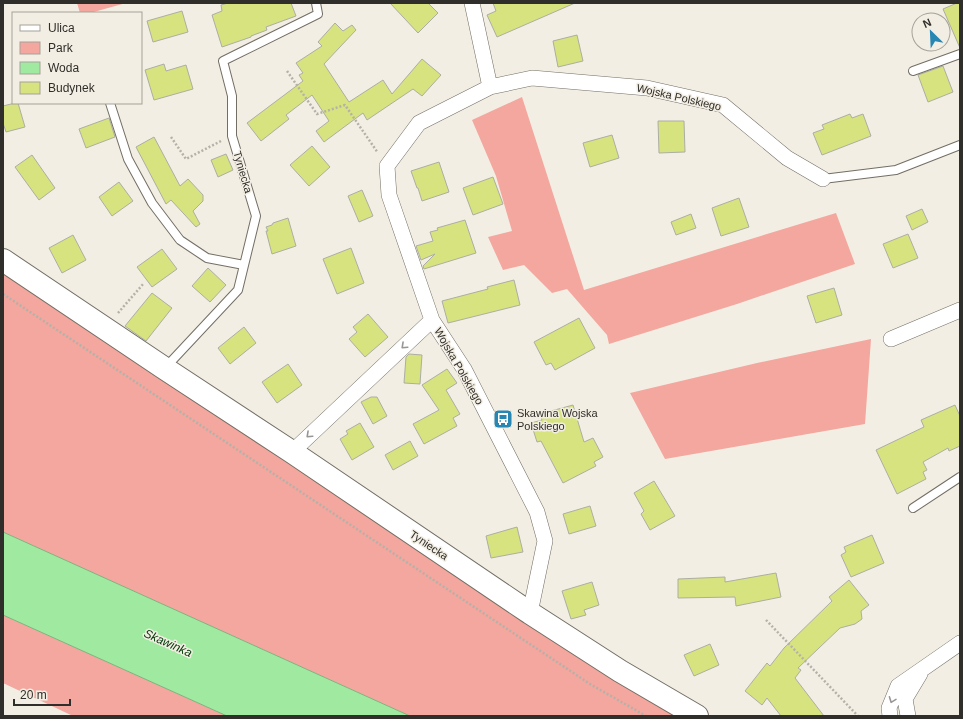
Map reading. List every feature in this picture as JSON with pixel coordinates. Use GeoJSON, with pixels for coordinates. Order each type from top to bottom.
{"type":"FeatureCollection","features":[{"type":"Feature","properties":{"kind":"street"},"geometry":{"type":"LineString","coordinates":[[472,3],[490,87]]}},
{"type":"Feature","properties":{"kind":"street","name":"Wojska Polskiego"},"geometry":{"type":"LineString","coordinates":[[530,613],[545,541],[537,512],[464,370],[432,320],[389,195],[387,166],[420,123],[490,87],[532,78],[647,88],[723,105],[787,158],[823,179]]}},
{"type":"Feature","properties":{"kind":"street","name":"Tyniecka"},"geometry":{"type":"LineString","coordinates":[[3,260],[292,452],[530,613],[620,671],[697,716]]}},
{"type":"Feature","properties":{"kind":"street"},"geometry":{"type":"LineString","coordinates":[[891,339],[960,310]]}},
{"type":"Feature","properties":{"kind":"street","name":"Wojska Polskiego"},"geometry":{"type":"LineString","coordinates":[[292,452],[432,320]]}},
{"type":"Feature","properties":{"kind":"street"},"geometry":{"type":"LineString","coordinates":[[890,716],[889,708],[898,686],[960,643]]}},
{"type":"Feature","properties":{"kind":"street"},"geometry":{"type":"LineString","coordinates":[[908,716],[905,699],[923,668]]}},
{"type":"Feature","properties":{"kind":"lane","name":"Tyniecka"},"geometry":{"type":"LineString","coordinates":[[164,368],[238,290],[256,216],[232,136],[232,96],[223,61],[318,14],[316,3]]}},
{"type":"Feature","properties":{"kind":"lane"},"geometry":{"type":"LineString","coordinates":[[914,71],[960,54]]}},
{"type":"Feature","properties":{"kind":"lane"},"geometry":{"type":"LineString","coordinates":[[110,104],[128,159],[152,203],[180,240],[207,258],[244,265]]}},
{"type":"Feature","properties":{"kind":"lane","name":"Wojska Polskiego"},"geometry":{"type":"LineString","coordinates":[[823,179],[896,170],[960,145]]}},
{"type":"Feature","properties":{"kind":"lane"},"geometry":{"type":"LineString","coordinates":[[913,508],[960,477]]}},
{"type":"Feature","properties":{"kind":"path"},"geometry":{"type":"LineString","coordinates":[[287,71],[317,114],[345,105],[387,166]]}},
{"type":"Feature","properties":{"kind":"path"},"geometry":{"type":"LineString","coordinates":[[171,137],[186,159],[232,136]]}},
{"type":"Feature","properties":{"kind":"path"},"geometry":{"type":"LineString","coordinates":[[104,328],[144,283]]}},
{"type":"Feature","properties":{"kind":"path"},"geometry":{"type":"LineString","coordinates":[[3,294],[584,679],[646,716]]}},
{"type":"Feature","properties":{"kind":"path"},"geometry":{"type":"LineString","coordinates":[[766,620],[858,716]]}},
{"type":"Feature","properties":{"kind":"green space"},"geometry":{"type":"Polygon","coordinates":[[[77,3],[126,3],[94,12],[80,12],[77,3]]]}},
{"type":"Feature","properties":{"kind":"green space"},"geometry":{"type":"Polygon","coordinates":[[[522,97],[584,290],[836,213],[855,264],[737,304],[609,344],[607,335],[567,289],[552,293],[524,265],[503,270],[488,237],[512,231],[496,176],[472,120],[522,97]]]}},
{"type":"Feature","properties":{"kind":"green space"},"geometry":{"type":"Polygon","coordinates":[[[3,269],[680,716],[410,716],[3,532],[3,269]]]}},
{"type":"Feature","properties":{"kind":"green space"},"geometry":{"type":"Polygon","coordinates":[[[871,339],[865,424],[665,459],[630,393],[757,363],[871,339]]]}},
{"type":"Feature","properties":{"kind":"green space"},"geometry":{"type":"Polygon","coordinates":[[[3,615],[227,716],[73,716],[3,683],[3,615]]]}},
{"type":"Feature","properties":{"kind":"water","name":"Skawinka"},"geometry":{"type":"Polygon","coordinates":[[[3,532],[410,716],[227,716],[3,615],[3,532]]]}},
{"type":"Feature","properties":{"kind":"building"},"geometry":{"type":"Polygon","coordinates":[[[228,3],[291,3],[296,16],[266,27],[267,30],[251,37],[222,47],[212,15],[222,11],[221,5],[228,3]]]}},
{"type":"Feature","properties":{"kind":"building"},"geometry":{"type":"Polygon","coordinates":[[[390,3],[428,3],[438,13],[418,33],[390,3]]]}},
{"type":"Feature","properties":{"kind":"building"},"geometry":{"type":"Polygon","coordinates":[[[493,3],[575,3],[497,37],[487,15],[496,11],[493,3]]]}},
{"type":"Feature","properties":{"kind":"building"},"geometry":{"type":"Polygon","coordinates":[[[960,3],[960,48],[951,27],[951,12],[944,12],[943,9],[960,3]]]}},
{"type":"Feature","properties":{"kind":"building"},"geometry":{"type":"Polygon","coordinates":[[[182,11],[188,32],[153,42],[147,21],[182,11]]]}},
{"type":"Feature","properties":{"kind":"building"},"geometry":{"type":"Polygon","coordinates":[[[335,23],[343,31],[352,25],[356,30],[324,64],[349,102],[383,80],[392,94],[422,59],[441,75],[422,96],[413,89],[367,120],[363,113],[324,142],[316,131],[329,121],[312,95],[286,115],[289,119],[261,141],[247,123],[303,81],[299,75],[303,73],[296,63],[322,46],[318,42],[335,23]]]}},
{"type":"Feature","properties":{"kind":"building"},"geometry":{"type":"Polygon","coordinates":[[[577,35],[583,61],[558,67],[553,41],[577,35]]]}},
{"type":"Feature","properties":{"kind":"building"},"geometry":{"type":"Polygon","coordinates":[[[164,64],[166,71],[186,65],[193,89],[154,100],[145,70],[164,64]]]}},
{"type":"Feature","properties":{"kind":"building"},"geometry":{"type":"Polygon","coordinates":[[[943,66],[953,92],[928,102],[918,75],[943,66]]]}},
{"type":"Feature","properties":{"kind":"building"},"geometry":{"type":"Polygon","coordinates":[[[18,104],[25,127],[6,132],[3,123],[3,106],[18,104]]]}},
{"type":"Feature","properties":{"kind":"building"},"geometry":{"type":"Polygon","coordinates":[[[850,114],[852,118],[863,114],[871,136],[822,155],[813,133],[824,129],[822,125],[850,114]]]}},
{"type":"Feature","properties":{"kind":"building"},"geometry":{"type":"Polygon","coordinates":[[[109,118],[115,137],[86,148],[79,129],[109,118]]]}},
{"type":"Feature","properties":{"kind":"building"},"geometry":{"type":"Polygon","coordinates":[[[658,121],[684,121],[685,152],[659,153],[658,121]]]}},
{"type":"Feature","properties":{"kind":"building"},"geometry":{"type":"Polygon","coordinates":[[[612,135],[619,158],[590,167],[583,143],[612,135]]]}},
{"type":"Feature","properties":{"kind":"building"},"geometry":{"type":"Polygon","coordinates":[[[154,137],[180,186],[188,179],[203,195],[203,201],[193,211],[200,224],[196,227],[171,200],[166,204],[136,147],[154,137]]]}},
{"type":"Feature","properties":{"kind":"building"},"geometry":{"type":"Polygon","coordinates":[[[312,146],[330,167],[309,186],[290,165],[312,146]]]}},
{"type":"Feature","properties":{"kind":"building"},"geometry":{"type":"Polygon","coordinates":[[[226,154],[233,170],[218,177],[211,160],[226,154]]]}},
{"type":"Feature","properties":{"kind":"building"},"geometry":{"type":"Polygon","coordinates":[[[32,155],[55,188],[39,200],[15,167],[32,155]]]}},
{"type":"Feature","properties":{"kind":"building"},"geometry":{"type":"Polygon","coordinates":[[[439,162],[449,192],[422,201],[411,171],[439,162]]]}},
{"type":"Feature","properties":{"kind":"building"},"geometry":{"type":"Polygon","coordinates":[[[493,177],[503,204],[473,215],[463,188],[493,177]]]}},
{"type":"Feature","properties":{"kind":"building"},"geometry":{"type":"Polygon","coordinates":[[[119,182],[133,201],[112,216],[99,197],[119,182]]]}},
{"type":"Feature","properties":{"kind":"building"},"geometry":{"type":"Polygon","coordinates":[[[362,190],[373,216],[359,222],[348,196],[362,190]]]}},
{"type":"Feature","properties":{"kind":"building"},"geometry":{"type":"Polygon","coordinates":[[[739,198],[749,227],[721,236],[712,208],[739,198]]]}},
{"type":"Feature","properties":{"kind":"building"},"geometry":{"type":"Polygon","coordinates":[[[922,209],[928,222],[912,230],[906,216],[922,209]]]}},
{"type":"Feature","properties":{"kind":"building"},"geometry":{"type":"Polygon","coordinates":[[[691,214],[696,228],[676,235],[671,222],[691,214]]]}},
{"type":"Feature","properties":{"kind":"building"},"geometry":{"type":"Polygon","coordinates":[[[288,218],[296,246],[272,254],[266,227],[288,218]]]}},
{"type":"Feature","properties":{"kind":"building"},"geometry":{"type":"Polygon","coordinates":[[[465,220],[476,253],[424,269],[423,266],[435,254],[421,260],[416,246],[433,241],[430,232],[438,230],[437,228],[465,220]]]}},
{"type":"Feature","properties":{"kind":"building"},"geometry":{"type":"Polygon","coordinates":[[[908,234],[918,258],[893,268],[883,244],[908,234]]]}},
{"type":"Feature","properties":{"kind":"building"},"geometry":{"type":"Polygon","coordinates":[[[73,235],[86,260],[62,273],[49,248],[73,235]]]}},
{"type":"Feature","properties":{"kind":"building"},"geometry":{"type":"Polygon","coordinates":[[[351,248],[364,283],[337,294],[323,259],[351,248]]]}},
{"type":"Feature","properties":{"kind":"building"},"geometry":{"type":"Polygon","coordinates":[[[162,249],[177,269],[152,287],[137,267],[162,249]]]}},
{"type":"Feature","properties":{"kind":"building"},"geometry":{"type":"Polygon","coordinates":[[[208,268],[226,285],[210,302],[192,286],[208,268]]]}},
{"type":"Feature","properties":{"kind":"building"},"geometry":{"type":"Polygon","coordinates":[[[514,280],[520,305],[448,323],[442,301],[488,289],[487,287],[514,280]]]}},
{"type":"Feature","properties":{"kind":"building"},"geometry":{"type":"Polygon","coordinates":[[[834,288],[842,315],[816,323],[807,296],[834,288]]]}},
{"type":"Feature","properties":{"kind":"building"},"geometry":{"type":"Polygon","coordinates":[[[152,293],[172,308],[146,341],[125,326],[152,293]]]}},
{"type":"Feature","properties":{"kind":"building"},"geometry":{"type":"Polygon","coordinates":[[[368,314],[388,337],[365,357],[349,339],[357,332],[353,327],[368,314]]]}},
{"type":"Feature","properties":{"kind":"building"},"geometry":{"type":"Polygon","coordinates":[[[579,318],[595,348],[555,370],[551,363],[546,365],[534,342],[579,318]]]}},
{"type":"Feature","properties":{"kind":"building"},"geometry":{"type":"Polygon","coordinates":[[[244,327],[256,343],[230,364],[218,348],[244,327]]]}},
{"type":"Feature","properties":{"kind":"building"},"geometry":{"type":"Polygon","coordinates":[[[409,354],[422,355],[420,384],[404,383],[406,357],[409,354]]]}},
{"type":"Feature","properties":{"kind":"building"},"geometry":{"type":"Polygon","coordinates":[[[288,364],[302,385],[277,403],[262,382],[288,364]]]}},
{"type":"Feature","properties":{"kind":"building"},"geometry":{"type":"Polygon","coordinates":[[[447,369],[457,383],[446,390],[460,414],[453,418],[457,426],[424,444],[413,424],[439,410],[422,385],[447,369]]]}},
{"type":"Feature","properties":{"kind":"building"},"geometry":{"type":"Polygon","coordinates":[[[371,397],[377,397],[387,416],[373,424],[361,402],[371,397]]]}},
{"type":"Feature","properties":{"kind":"building"},"geometry":{"type":"Polygon","coordinates":[[[573,405],[584,442],[593,438],[603,457],[594,462],[596,466],[563,483],[541,441],[537,442],[531,423],[542,420],[540,414],[573,405]]]}},
{"type":"Feature","properties":{"kind":"building"},"geometry":{"type":"Polygon","coordinates":[[[955,405],[960,416],[960,446],[949,451],[948,448],[923,462],[927,470],[923,472],[926,479],[897,494],[876,450],[924,427],[921,420],[955,405]]]}},
{"type":"Feature","properties":{"kind":"building"},"geometry":{"type":"Polygon","coordinates":[[[360,423],[374,447],[352,460],[340,439],[348,434],[346,431],[360,423]]]}},
{"type":"Feature","properties":{"kind":"building"},"geometry":{"type":"Polygon","coordinates":[[[410,441],[418,456],[393,470],[385,455],[410,441]]]}},
{"type":"Feature","properties":{"kind":"building"},"geometry":{"type":"Polygon","coordinates":[[[654,481],[675,516],[650,530],[641,514],[644,511],[634,493],[654,481]]]}},
{"type":"Feature","properties":{"kind":"building"},"geometry":{"type":"Polygon","coordinates":[[[590,506],[596,526],[569,534],[563,514],[590,506]]]}},
{"type":"Feature","properties":{"kind":"building"},"geometry":{"type":"Polygon","coordinates":[[[517,527],[523,552],[491,558],[486,536],[517,527]]]}},
{"type":"Feature","properties":{"kind":"building"},"geometry":{"type":"Polygon","coordinates":[[[872,535],[884,563],[851,577],[841,555],[846,552],[844,547],[872,535]]]}},
{"type":"Feature","properties":{"kind":"building"},"geometry":{"type":"Polygon","coordinates":[[[776,573],[781,597],[736,606],[735,597],[678,598],[678,579],[725,577],[725,582],[776,573]]]}},
{"type":"Feature","properties":{"kind":"building"},"geometry":{"type":"Polygon","coordinates":[[[849,580],[869,605],[861,611],[862,619],[855,624],[840,628],[798,668],[801,670],[795,678],[824,716],[781,716],[767,698],[762,705],[745,691],[767,663],[770,666],[784,648],[832,601],[829,597],[849,580]]]}},
{"type":"Feature","properties":{"kind":"building"},"geometry":{"type":"Polygon","coordinates":[[[592,582],[599,605],[584,610],[586,615],[571,619],[562,591],[592,582]]]}},
{"type":"Feature","properties":{"kind":"building"},"geometry":{"type":"Polygon","coordinates":[[[710,644],[719,665],[694,676],[684,655],[710,644]]]}},
{"type":"Feature","properties":{"kind":"place","name":"Skawina Wojska Polskiego"},"geometry":{"type":"Point","coordinates":[503,419]}}]}
